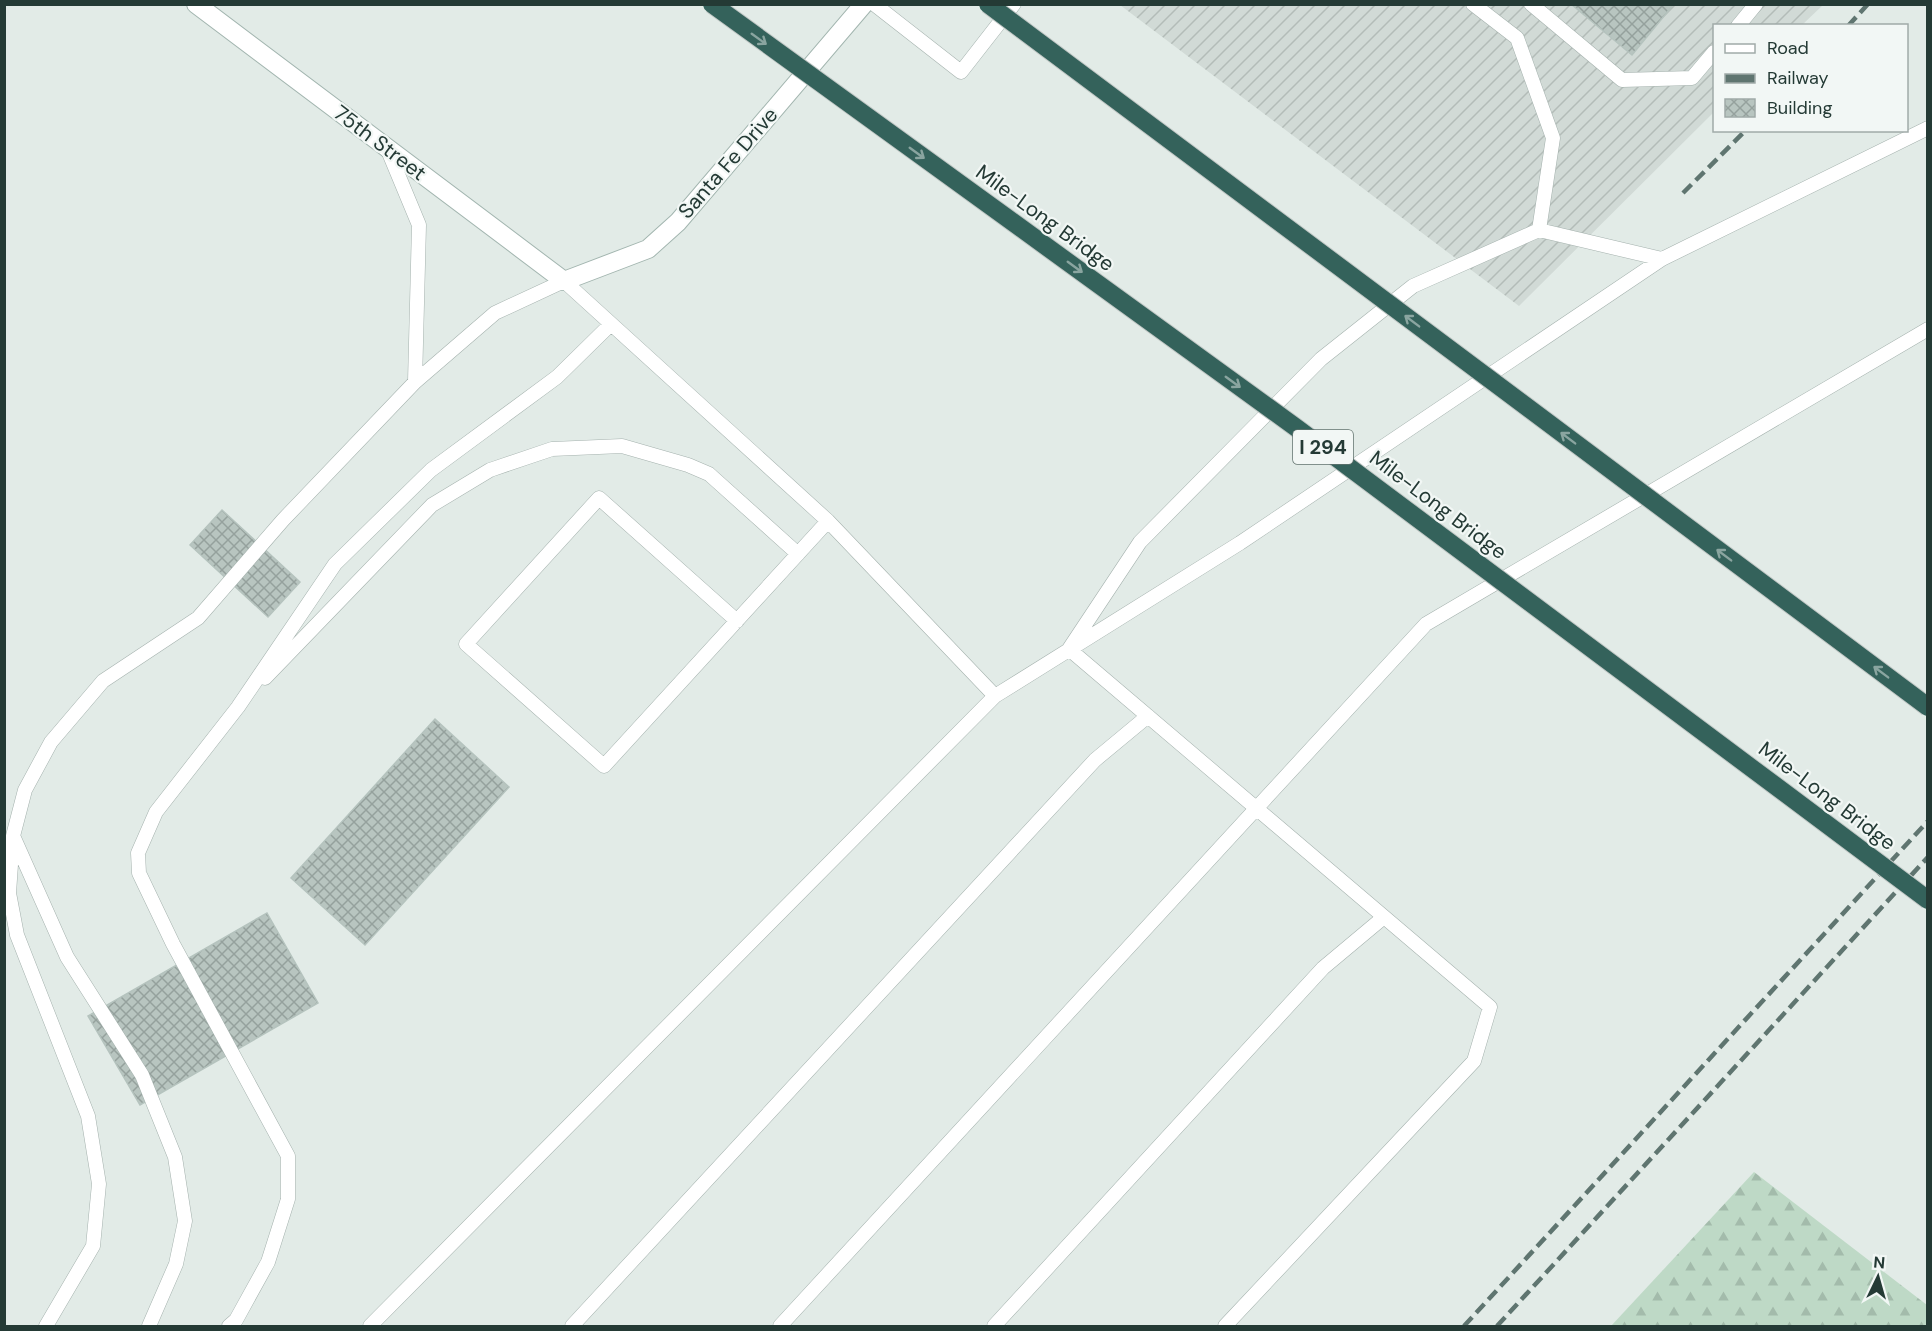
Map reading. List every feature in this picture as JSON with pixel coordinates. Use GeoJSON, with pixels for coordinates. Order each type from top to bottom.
{"type":"FeatureCollection","features":[{"type":"Feature","properties":{"kind":"highway","name":"Mile-Long Bridge"},"geometry":{"type":"LineString","coordinates":[[712,4],[1298,429],[1928,900]]}},
{"type":"Feature","properties":{"kind":"highway"},"geometry":{"type":"LineString","coordinates":[[988,4],[1928,707]]}},
{"type":"Feature","properties":{"kind":"street","name":"75th Street"},"geometry":{"type":"LineString","coordinates":[[196,4],[564,280]]}},
{"type":"Feature","properties":{"kind":"street","name":"Santa Fe Drive"},"geometry":{"type":"LineString","coordinates":[[564,280],[648,249],[678,222],[864,4]]}},
{"type":"Feature","properties":{"kind":"lane"},"geometry":{"type":"LineString","coordinates":[[874,4],[961,72],[1014,4]]}},
{"type":"Feature","properties":{"kind":"lane"},"geometry":{"type":"LineString","coordinates":[[1473,4],[1517,38],[1553,138],[1539,230]]}},
{"type":"Feature","properties":{"kind":"lane"},"geometry":{"type":"LineString","coordinates":[[1531,4],[1622,80],[1692,78],[1713,53]]}},
{"type":"Feature","properties":{"kind":"lane"},"geometry":{"type":"LineString","coordinates":[[1740,24],[1756,4]]}},
{"type":"Feature","properties":{"kind":"lane"},"geometry":{"type":"LineString","coordinates":[[370,1326],[995,696],[1240,543],[1662,259],[1928,128]]}},
{"type":"Feature","properties":{"kind":"lane"},"geometry":{"type":"LineString","coordinates":[[387,148],[419,225],[415,382]]}},
{"type":"Feature","properties":{"kind":"lane"},"geometry":{"type":"LineString","coordinates":[[1069,649],[1140,542],[1321,359],[1413,286],[1539,230],[1662,259]]}},
{"type":"Feature","properties":{"kind":"lane"},"geometry":{"type":"LineString","coordinates":[[46,1326],[93,1246],[99,1184],[88,1116],[17,934],[9,893],[13,836],[25,790],[51,742],[103,681],[198,618],[283,520],[415,382],[495,313],[564,280],[828,521],[995,696]]}},
{"type":"Feature","properties":{"kind":"lane"},"geometry":{"type":"LineString","coordinates":[[229,1326],[236,1320],[268,1262],[288,1199],[288,1156],[173,944],[139,873],[138,853],[156,812],[238,706],[335,564],[431,470],[557,377],[611,324]]}},
{"type":"Feature","properties":{"kind":"lane"},"geometry":{"type":"LineString","coordinates":[[780,1326],[1426,624],[1928,329]]}},
{"type":"Feature","properties":{"kind":"lane"},"geometry":{"type":"LineString","coordinates":[[238,706],[432,505],[490,470],[552,449],[622,446],[688,465],[709,474],[798,554]]}},
{"type":"Feature","properties":{"kind":"lane"},"geometry":{"type":"LineString","coordinates":[[737,621],[599,498],[466,644],[604,766],[737,621],[828,521]]}},
{"type":"Feature","properties":{"kind":"lane"},"geometry":{"type":"LineString","coordinates":[[1069,649],[1490,1007],[1474,1061],[1225,1326]]}},
{"type":"Feature","properties":{"kind":"lane"},"geometry":{"type":"LineString","coordinates":[[572,1326],[1095,760],[1148,716]]}},
{"type":"Feature","properties":{"kind":"lane"},"geometry":{"type":"LineString","coordinates":[[13,836],[67,957],[142,1075],[175,1157],[185,1221],[176,1264],[148,1326]]}},
{"type":"Feature","properties":{"kind":"lane"},"geometry":{"type":"LineString","coordinates":[[994,1326],[1323,968],[1384,917]]}},
{"type":"Feature","properties":{"kind":"shaded area"},"geometry":{"type":"Polygon","coordinates":[[[1120,5],[1823,5],[1803,24],[1713,24],[1713,113],[1519,306],[1120,5]]]}},
{"type":"Feature","properties":{"kind":"green space"},"geometry":{"type":"Polygon","coordinates":[[[1754,1172],[1927,1305],[1927,1326],[1611,1326],[1754,1172]]]}},
{"type":"Feature","properties":{"kind":"building"},"geometry":{"type":"Polygon","coordinates":[[[1571,4],[1674,4],[1632,55],[1571,4]]]}},
{"type":"Feature","properties":{"kind":"building"},"geometry":{"type":"Polygon","coordinates":[[[222,510],[300,582],[268,617],[190,545],[222,510]]]}},
{"type":"Feature","properties":{"kind":"building"},"geometry":{"type":"Polygon","coordinates":[[[435,719],[509,787],[365,945],[291,878],[435,719]]]}},
{"type":"Feature","properties":{"kind":"building"},"geometry":{"type":"Polygon","coordinates":[[[267,913],[318,1003],[140,1105],[88,1016],[267,913]]]}},
{"type":"Feature","properties":{"kind":"railway"},"geometry":{"type":"LineString","coordinates":[[1850,24],[1868,4]]}},
{"type":"Feature","properties":{"kind":"railway"},"geometry":{"type":"LineString","coordinates":[[1683,193],[1744,132]]}},
{"type":"Feature","properties":{"kind":"railway"},"geometry":{"type":"LineString","coordinates":[[1464,1326],[1928,821]]}},
{"type":"Feature","properties":{"kind":"railway"},"geometry":{"type":"LineString","coordinates":[[1497,1326],[1928,857]]}}]}
